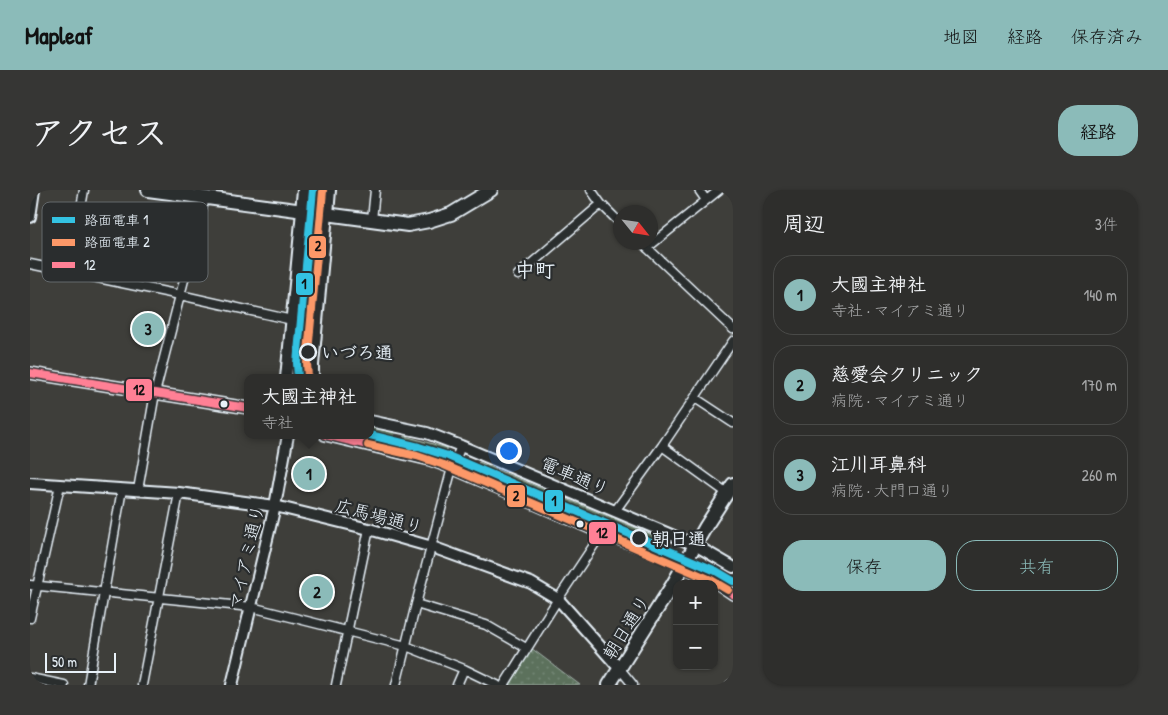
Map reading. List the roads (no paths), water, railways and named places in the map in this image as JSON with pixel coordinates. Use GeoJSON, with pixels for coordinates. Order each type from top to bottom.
{"type":"FeatureCollection","features":[{"type":"Feature","properties":{"kind":"main road"},"geometry":{"type":"LineString","coordinates":[[148,190],[199,195],[408,225],[451,214],[490,190]]}},
{"type":"Feature","properties":{"kind":"main road"},"geometry":{"type":"LineString","coordinates":[[302,211],[304,190]]}},
{"type":"Feature","properties":{"kind":"main road"},"geometry":{"type":"LineString","coordinates":[[327,214],[329,190]]}},
{"type":"Feature","properties":{"kind":"main road","name":"朝日通り"},"geometry":{"type":"LineString","coordinates":[[610,685],[730,488]]}},
{"type":"Feature","properties":{"kind":"street"},"geometry":{"type":"LineString","coordinates":[[30,217],[34,190]]}},
{"type":"Feature","properties":{"kind":"street"},"geometry":{"type":"LineString","coordinates":[[372,220],[375,190]]}},
{"type":"Feature","properties":{"kind":"street"},"geometry":{"type":"LineString","coordinates":[[591,190],[613,216]]}},
{"type":"Feature","properties":{"kind":"street"},"geometry":{"type":"LineString","coordinates":[[699,190],[706,200]]}},
{"type":"Feature","properties":{"kind":"street"},"geometry":{"type":"LineString","coordinates":[[658,235],[719,190]]}},
{"type":"Feature","properties":{"kind":"street"},"geometry":{"type":"LineString","coordinates":[[518,275],[601,204]]}},
{"type":"Feature","properties":{"kind":"street"},"geometry":{"type":"LineString","coordinates":[[286,374],[302,211]]}},
{"type":"Feature","properties":{"kind":"street"},"geometry":{"type":"LineString","coordinates":[[313,374],[327,214]]}},
{"type":"Feature","properties":{"kind":"street"},"geometry":{"type":"LineString","coordinates":[[649,250],[733,329]]}},
{"type":"Feature","properties":{"kind":"street"},"geometry":{"type":"LineString","coordinates":[[117,282],[292,320]]}},
{"type":"Feature","properties":{"kind":"street"},"geometry":{"type":"LineString","coordinates":[[138,490],[155,393],[183,282]]}},
{"type":"Feature","properties":{"kind":"street"},"geometry":{"type":"LineString","coordinates":[[615,511],[662,446],[733,341]]}},
{"type":"Feature","properties":{"kind":"street"},"geometry":{"type":"LineString","coordinates":[[30,373],[244,407]]}},
{"type":"Feature","properties":{"kind":"street"},"geometry":{"type":"LineString","coordinates":[[695,398],[733,423]]}},
{"type":"Feature","properties":{"kind":"street","name":"電車通り"},"geometry":{"type":"LineString","coordinates":[[374,422],[427,434],[461,446],[695,545],[733,567]]}},
{"type":"Feature","properties":{"kind":"street","name":"マイアミ通り"},"geometry":{"type":"LineString","coordinates":[[232,685],[275,506],[287,439]]}},
{"type":"Feature","properties":{"kind":"street"},"geometry":{"type":"LineString","coordinates":[[341,439],[430,460],[452,468],[602,533],[655,553],[717,583],[733,594]]}},
{"type":"Feature","properties":{"kind":"street"},"geometry":{"type":"LineString","coordinates":[[396,685],[452,468],[461,446]]}},
{"type":"Feature","properties":{"kind":"street"},"geometry":{"type":"LineString","coordinates":[[662,446],[730,488]]}},
{"type":"Feature","properties":{"kind":"street","name":"広馬場通り"},"geometry":{"type":"LineString","coordinates":[[30,483],[179,493],[275,506],[432,547],[531,583],[558,599],[620,669]]}},
{"type":"Feature","properties":{"kind":"street"},"geometry":{"type":"LineString","coordinates":[[30,618],[34,585],[60,485]]}},
{"type":"Feature","properties":{"kind":"street"},"geometry":{"type":"LineString","coordinates":[[88,685],[122,489]]}},
{"type":"Feature","properties":{"kind":"street"},"geometry":{"type":"LineString","coordinates":[[142,685],[179,493]]}},
{"type":"Feature","properties":{"kind":"street"},"geometry":{"type":"LineString","coordinates":[[336,685],[369,529]]}},
{"type":"Feature","properties":{"kind":"street"},"geometry":{"type":"LineString","coordinates":[[504,685],[526,648],[602,533]]}},
{"type":"Feature","properties":{"kind":"street"},"geometry":{"type":"LineString","coordinates":[[34,585],[251,607],[406,646],[464,669],[497,685]]}},
{"type":"Feature","properties":{"kind":"street"},"geometry":{"type":"LineString","coordinates":[[416,604],[486,625],[526,648]]}},
{"type":"Feature","properties":{"kind":"street"},"geometry":{"type":"LineString","coordinates":[[458,685],[464,669]]}},
{"type":"Feature","properties":{"kind":"street"},"geometry":{"type":"LineString","coordinates":[[620,669],[633,685]]}},
{"type":"Feature","properties":{"kind":"street"},"geometry":{"type":"LineString","coordinates":[[30,678],[64,685]]}},
{"type":"Feature","properties":{"kind":"tram line","name":"1"},"geometry":{"type":"LineString","coordinates":[[298,374],[297,363],[313,190]]}},
{"type":"Feature","properties":{"kind":"tram line","name":"2"},"geometry":{"type":"LineString","coordinates":[[308,374],[307,363],[323,191]]}},
{"type":"Feature","properties":{"kind":"tram line","name":"1"},"geometry":{"type":"LineString","coordinates":[[374,436],[448,456],[716,571],[733,581]]}},
{"type":"Feature","properties":{"kind":"tram line","name":"2"},"geometry":{"type":"LineString","coordinates":[[368,445],[417,456],[444,465],[711,580],[728,590]]}},
{"type":"Feature","properties":{"kind":"place","name":"江川耳鼻科"},"geometry":{"type":"Point","coordinates":[148,329]}},
{"type":"Feature","properties":{"kind":"place","name":"いづろ通"},"geometry":{"type":"Point","coordinates":[308,352]}},
{"type":"Feature","properties":{"kind":"place","name":"大國主神社"},"geometry":{"type":"Point","coordinates":[309,474]}},
{"type":"Feature","properties":{"kind":"place","name":"朝日通"},"geometry":{"type":"Point","coordinates":[639,538]}},
{"type":"Feature","properties":{"kind":"place","name":"慈愛会クリニック"},"geometry":{"type":"Point","coordinates":[317,592]}},
{"type":"Feature","properties":{"kind":"district","name":"中町"},"geometry":{"type":"Point","coordinates":[535,269]}}]}
